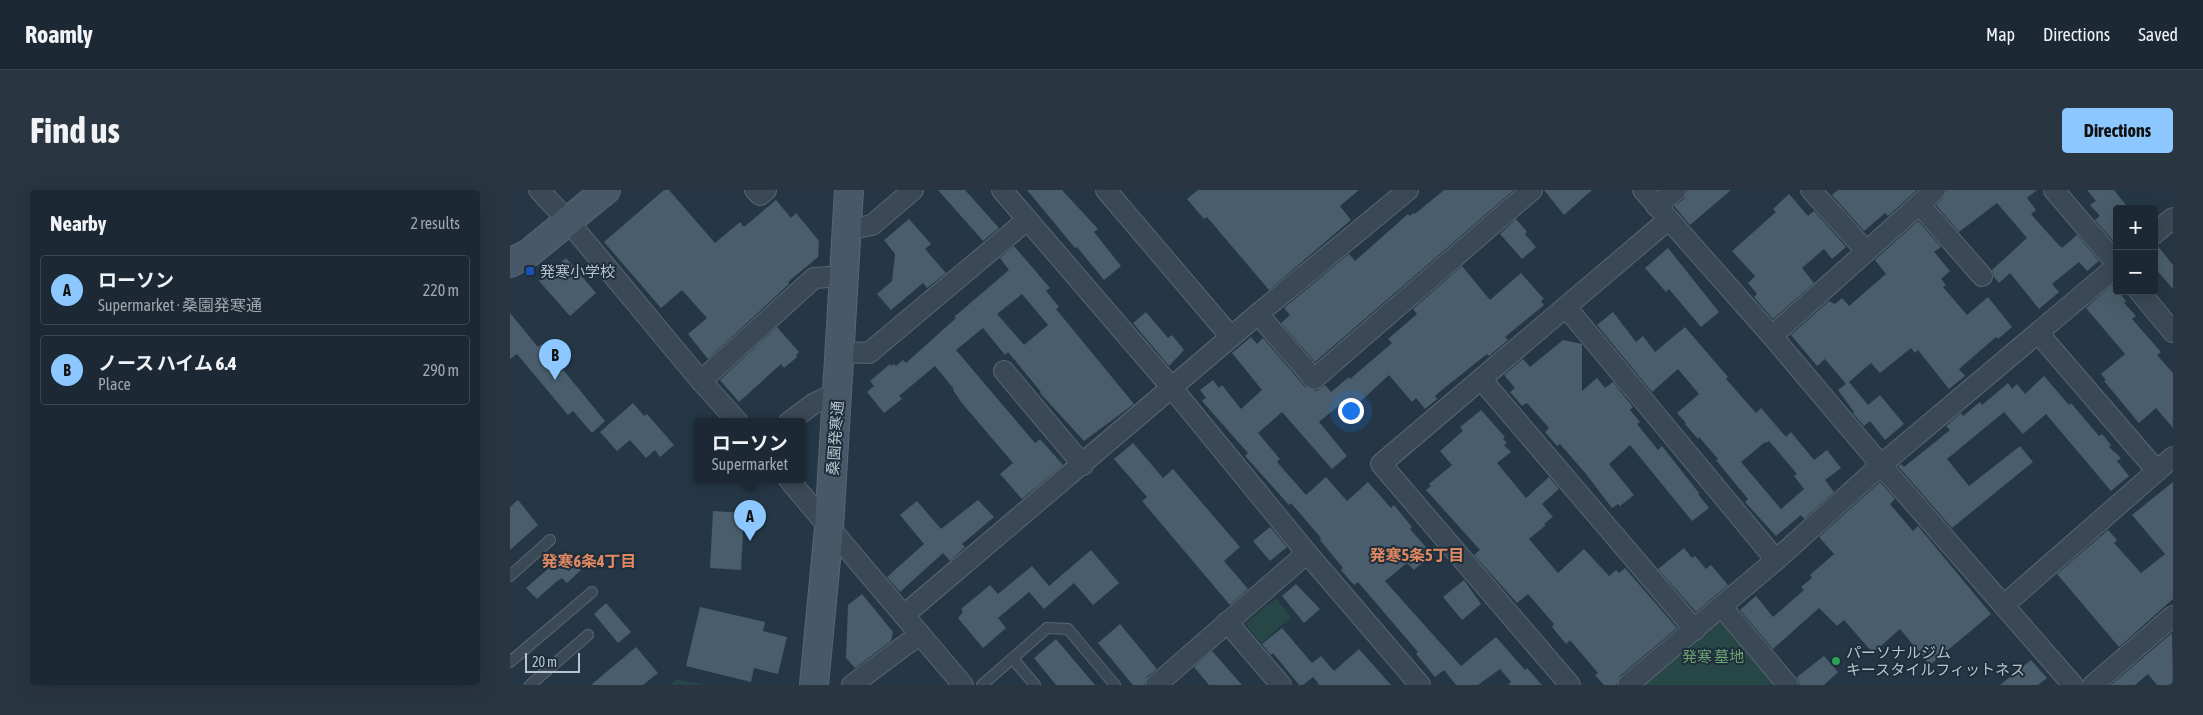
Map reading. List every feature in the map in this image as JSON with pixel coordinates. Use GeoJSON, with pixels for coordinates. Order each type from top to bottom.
{"type":"FeatureCollection","features":[{"type":"Feature","properties":{"kind":"street"},"geometry":{"type":"LineString","coordinates":[[539,190],[568,220],[701,381],[734,418]]}},
{"type":"Feature","properties":{"kind":"street"},"geometry":{"type":"LineString","coordinates":[[510,263],[529,253],[606,190]]}},
{"type":"Feature","properties":{"kind":"street"},"geometry":{"type":"LineString","coordinates":[[755,190],[760,196],[766,190]]}},
{"type":"Feature","properties":{"kind":"street","name":"桑園発寒通"},"geometry":{"type":"LineString","coordinates":[[814,685],[830,528],[841,352],[848,190]]}},
{"type":"Feature","properties":{"kind":"street"},"geometry":{"type":"LineString","coordinates":[[846,230],[872,226],[913,190]]}},
{"type":"Feature","properties":{"kind":"street"},"geometry":{"type":"LineString","coordinates":[[1002,190],[1172,388],[1307,553],[1420,685]]}},
{"type":"Feature","properties":{"kind":"street"},"geometry":{"type":"LineString","coordinates":[[1106,190],[1231,337]]}},
{"type":"Feature","properties":{"kind":"street"},"geometry":{"type":"LineString","coordinates":[[1258,314],[1314,379],[1532,190]]}},
{"type":"Feature","properties":{"kind":"street"},"geometry":{"type":"LineString","coordinates":[[1643,190],[1772,336],[1881,465],[2073,685]]}},
{"type":"Feature","properties":{"kind":"street"},"geometry":{"type":"LineString","coordinates":[[1570,685],[1381,464],[1566,307],[1662,213],[1676,190]]}},
{"type":"Feature","properties":{"kind":"street"},"geometry":{"type":"LineString","coordinates":[[1811,190],[1866,251]]}},
{"type":"Feature","properties":{"kind":"street"},"geometry":{"type":"LineString","coordinates":[[1772,336],[1935,190]]}},
{"type":"Feature","properties":{"kind":"street"},"geometry":{"type":"LineString","coordinates":[[2054,190],[2113,260]]}},
{"type":"Feature","properties":{"kind":"street"},"geometry":{"type":"LineString","coordinates":[[904,615],[1083,465],[1396,194]]}},
{"type":"Feature","properties":{"kind":"street"},"geometry":{"type":"LineString","coordinates":[[1919,204],[1982,276]]}},
{"type":"Feature","properties":{"kind":"street"},"geometry":{"type":"LineString","coordinates":[[2158,231],[2173,218]]}},
{"type":"Feature","properties":{"kind":"street"},"geometry":{"type":"LineString","coordinates":[[841,352],[869,353],[1027,220]]}},
{"type":"Feature","properties":{"kind":"street"},"geometry":{"type":"LineString","coordinates":[[1628,685],[1722,607],[1881,465],[2039,334],[2113,269]]}},
{"type":"Feature","properties":{"kind":"street"},"geometry":{"type":"LineString","coordinates":[[701,381],[814,278],[844,276]]}},
{"type":"Feature","properties":{"kind":"street"},"geometry":{"type":"LineString","coordinates":[[2142,295],[2173,332]]}},
{"type":"Feature","properties":{"kind":"street"},"geometry":{"type":"LineString","coordinates":[[1566,307],[1776,560]]}},
{"type":"Feature","properties":{"kind":"street"},"geometry":{"type":"LineString","coordinates":[[2039,334],[2157,471]]}},
{"type":"Feature","properties":{"kind":"street"},"geometry":{"type":"LineString","coordinates":[[1004,371],[1083,465]]}},
{"type":"Feature","properties":{"kind":"street"},"geometry":{"type":"LineString","coordinates":[[1481,379],[1695,630]]}},
{"type":"Feature","properties":{"kind":"street"},"geometry":{"type":"LineString","coordinates":[[794,418],[813,404],[838,392]]}},
{"type":"Feature","properties":{"kind":"street"},"geometry":{"type":"LineString","coordinates":[[2004,605],[2173,457]]}},
{"type":"Feature","properties":{"kind":"street"},"geometry":{"type":"LineString","coordinates":[[792,483],[964,685]]}},
{"type":"Feature","properties":{"kind":"street"},"geometry":{"type":"LineString","coordinates":[[1156,685],[1307,553]]}},
{"type":"Feature","properties":{"kind":"street"},"geometry":{"type":"LineString","coordinates":[[1722,607],[1788,685]]}},
{"type":"Feature","properties":{"kind":"street"},"geometry":{"type":"LineString","coordinates":[[2093,685],[2173,616]]}},
{"type":"Feature","properties":{"kind":"street"},"geometry":{"type":"LineString","coordinates":[[1228,622],[1281,685]]}},
{"type":"Feature","properties":{"kind":"street"},"geometry":{"type":"LineString","coordinates":[[852,685],[920,634]]}},
{"type":"Feature","properties":{"kind":"lane"},"geometry":{"type":"LineString","coordinates":[[510,576],[550,540]]}},
{"type":"Feature","properties":{"kind":"lane"},"geometry":{"type":"LineString","coordinates":[[510,662],[592,592]]}},
{"type":"Feature","properties":{"kind":"lane"},"geometry":{"type":"LineString","coordinates":[[982,685],[1047,628],[1068,629],[1115,685]]}},
{"type":"Feature","properties":{"kind":"lane"},"geometry":{"type":"LineString","coordinates":[[530,685],[588,635]]}},
{"type":"Feature","properties":{"kind":"lane"},"geometry":{"type":"LineString","coordinates":[[1013,659],[1035,685]]}},
{"type":"Feature","properties":{"kind":"green space"},"geometry":{"type":"Polygon","coordinates":[[[1276,598],[1291,617],[1261,643],[1245,624],[1276,598]]]}},
{"type":"Feature","properties":{"kind":"green space","name":"発寒 墓地"},"geometry":{"type":"Polygon","coordinates":[[[1711,621],[1723,624],[1775,685],[1637,685],[1711,621]]]}},
{"type":"Feature","properties":{"kind":"green space"},"geometry":{"type":"Polygon","coordinates":[[[677,679],[704,685],[670,685],[677,679]]]}},
{"type":"Feature","properties":{"kind":"building"},"geometry":{"type":"Polygon","coordinates":[[[664,190],[669,190],[715,243],[740,222],[744,227],[776,200],[791,218],[796,213],[819,241],[818,257],[788,282],[789,284],[708,359],[688,334],[707,318],[682,290],[661,308],[604,242],[664,190]]]}},
{"type":"Feature","properties":{"kind":"building"},"geometry":{"type":"Polygon","coordinates":[[[938,190],[965,190],[999,228],[983,241],[938,190]]]}},
{"type":"Feature","properties":{"kind":"building"},"geometry":{"type":"Polygon","coordinates":[[[1027,190],[1062,190],[1098,229],[1094,232],[1121,266],[1104,280],[1027,190]]]}},
{"type":"Feature","properties":{"kind":"building"},"geometry":{"type":"Polygon","coordinates":[[[1198,190],[1359,190],[1340,206],[1351,220],[1269,290],[1207,217],[1204,219],[1187,199],[1198,190]]]}},
{"type":"Feature","properties":{"kind":"building"},"geometry":{"type":"Polygon","coordinates":[[[1444,190],[1514,190],[1315,362],[1281,323],[1290,315],[1284,308],[1349,254],[1355,261],[1408,214],[1410,216],[1413,213],[1415,214],[1444,190]]]}},
{"type":"Feature","properties":{"kind":"building"},"geometry":{"type":"Polygon","coordinates":[[[1544,190],[1592,190],[1564,215],[1544,190]]]}},
{"type":"Feature","properties":{"kind":"building"},"geometry":{"type":"Polygon","coordinates":[[[1688,190],[1731,190],[1690,225],[1674,206],[1684,199],[1688,190]]]}},
{"type":"Feature","properties":{"kind":"building"},"geometry":{"type":"Polygon","coordinates":[[[1838,190],[1917,190],[1888,216],[1885,213],[1864,231],[1832,195],[1838,190]]]}},
{"type":"Feature","properties":{"kind":"building"},"geometry":{"type":"Polygon","coordinates":[[[1947,190],[2037,190],[2027,198],[2036,210],[2031,214],[2062,248],[2077,235],[2099,261],[2087,271],[2079,262],[2052,284],[2059,292],[2039,309],[2010,273],[1999,283],[1994,277],[1992,270],[2027,238],[1997,203],[1959,232],[1936,205],[1943,198],[1947,190]]]}},
{"type":"Feature","properties":{"kind":"building"},"geometry":{"type":"Polygon","coordinates":[[[2087,190],[2114,190],[2126,205],[2113,205],[2113,241],[2095,220],[2100,216],[2090,205],[2096,201],[2087,190]]]}},
{"type":"Feature","properties":{"kind":"building"},"geometry":{"type":"Polygon","coordinates":[[[1789,194],[1808,216],[1814,211],[1846,247],[1832,259],[1824,249],[1802,268],[1814,283],[1773,319],[1754,297],[1757,294],[1748,283],[1755,276],[1732,251],[1776,212],[1773,209],[1789,194]]]}},
{"type":"Feature","properties":{"kind":"building"},"geometry":{"type":"Polygon","coordinates":[[[909,219],[931,244],[925,249],[946,273],[927,288],[923,283],[891,310],[877,294],[892,281],[895,254],[884,240],[909,219]]]}},
{"type":"Feature","properties":{"kind":"building"},"geometry":{"type":"Polygon","coordinates":[[[1516,219],[1536,247],[1522,259],[1500,234],[1516,219]]]}},
{"type":"Feature","properties":{"kind":"building"},"geometry":{"type":"Polygon","coordinates":[[[1918,221],[1941,247],[1934,252],[1950,271],[1941,279],[1946,285],[1943,287],[1967,315],[1988,297],[2012,327],[1998,339],[1996,337],[1959,369],[1965,376],[1949,389],[1918,350],[1915,353],[1911,348],[1880,373],[1871,363],[1849,382],[1868,405],[1880,395],[1904,424],[1885,440],[1870,421],[1864,426],[1853,413],[1838,390],[1846,384],[1825,359],[1817,366],[1791,335],[1829,301],[1835,304],[1842,298],[1849,306],[1886,274],[1875,260],[1918,221]]]}},
{"type":"Feature","properties":{"kind":"building"},"geometry":{"type":"Polygon","coordinates":[[[1014,246],[1050,288],[1046,291],[1059,307],[1056,309],[1134,404],[1084,441],[1040,393],[1008,352],[1005,355],[983,328],[956,350],[1035,443],[1040,439],[1063,465],[1022,499],[1000,474],[1013,463],[961,402],[954,389],[935,366],[899,396],[902,399],[884,413],[867,392],[874,386],[870,381],[890,364],[891,366],[894,364],[896,366],[903,360],[906,363],[956,318],[954,317],[1009,270],[1000,258],[1014,246]],[[1022,294],[997,314],[1024,345],[1048,325],[1022,294]]]}},
{"type":"Feature","properties":{"kind":"building"},"geometry":{"type":"Polygon","coordinates":[[[2158,246],[2173,265],[2173,289],[2158,272],[2158,246]]]}},
{"type":"Feature","properties":{"kind":"building"},"geometry":{"type":"Polygon","coordinates":[[[1668,248],[1719,312],[1701,327],[1669,289],[1666,292],[1645,268],[1668,248]]]}},
{"type":"Feature","properties":{"kind":"building"},"geometry":{"type":"Polygon","coordinates":[[[566,258],[596,293],[570,316],[539,281],[566,258]]]}},
{"type":"Feature","properties":{"kind":"building"},"geometry":{"type":"Polygon","coordinates":[[[1462,266],[1490,300],[1521,273],[1544,299],[1541,301],[1544,305],[1505,337],[1508,340],[1489,356],[1487,354],[1443,389],[1435,396],[1437,399],[1425,409],[1416,398],[1412,402],[1389,375],[1350,411],[1342,403],[1319,422],[1347,456],[1332,469],[1282,412],[1258,433],[1280,459],[1277,462],[1306,495],[1326,477],[1347,501],[1368,482],[1391,508],[1394,505],[1412,527],[1410,529],[1432,554],[1414,570],[1407,563],[1385,581],[1461,666],[1496,637],[1525,670],[1527,668],[1542,685],[1508,685],[1511,682],[1500,669],[1478,685],[1456,685],[1444,670],[1435,677],[1416,654],[1418,652],[1358,582],[1354,585],[1341,570],[1343,568],[1320,540],[1321,538],[1291,503],[1289,505],[1245,456],[1248,453],[1202,401],[1206,398],[1200,390],[1213,380],[1219,388],[1222,385],[1241,409],[1262,390],[1232,353],[1251,337],[1257,344],[1263,338],[1305,387],[1316,391],[1325,385],[1331,392],[1349,377],[1350,379],[1392,343],[1388,339],[1417,314],[1413,309],[1462,266]]]}},
{"type":"Feature","properties":{"kind":"building"},"geometry":{"type":"Polygon","coordinates":[[[2112,285],[2113,295],[2121,295],[2126,301],[2124,303],[2136,316],[2132,319],[2161,352],[2157,355],[2173,373],[2173,428],[2156,408],[2139,423],[2104,381],[2106,380],[2101,374],[2125,354],[2086,308],[2112,285]]]}},
{"type":"Feature","properties":{"kind":"building"},"geometry":{"type":"Polygon","coordinates":[[[1146,312],[1168,338],[1172,335],[1184,350],[1169,366],[1133,323],[1146,312]]]}},
{"type":"Feature","properties":{"kind":"building"},"geometry":{"type":"Polygon","coordinates":[[[1613,312],[1636,342],[1643,336],[1655,352],[1685,327],[1756,413],[1761,408],[1786,437],[1791,432],[1814,460],[1827,450],[1841,468],[1825,480],[1834,492],[1804,519],[1801,515],[1776,536],[1745,502],[1748,499],[1716,460],[1718,459],[1699,437],[1698,439],[1677,413],[1699,394],[1678,369],[1652,392],[1597,325],[1613,312]],[[1769,441],[1765,442],[1741,462],[1781,509],[1804,489],[1794,476],[1797,474],[1769,441]]]}},
{"type":"Feature","properties":{"kind":"building"},"geometry":{"type":"Polygon","coordinates":[[[510,313],[538,347],[542,344],[605,421],[592,433],[573,411],[568,415],[517,354],[510,359],[510,313]]]}},
{"type":"Feature","properties":{"kind":"building"},"geometry":{"type":"Polygon","coordinates":[[[777,327],[799,352],[796,355],[797,357],[784,368],[781,364],[739,402],[720,380],[777,327]]]}},
{"type":"Feature","properties":{"kind":"building"},"geometry":{"type":"Polygon","coordinates":[[[1563,340],[1582,344],[1582,391],[1597,378],[1605,388],[1613,382],[1633,407],[1630,410],[1640,422],[1637,424],[1658,450],[1662,446],[1709,508],[1692,521],[1630,445],[1609,464],[1634,495],[1620,506],[1618,504],[1612,508],[1560,444],[1557,446],[1545,432],[1549,428],[1527,403],[1522,406],[1510,392],[1515,388],[1504,375],[1523,359],[1530,367],[1563,340]]]}},
{"type":"Feature","properties":{"kind":"building"},"geometry":{"type":"Polygon","coordinates":[[[2044,376],[2069,405],[2071,403],[2099,436],[2102,434],[2111,445],[2109,447],[2121,458],[2117,461],[2129,476],[2111,491],[2046,414],[2023,434],[2004,412],[1947,459],[1969,486],[2020,446],[2033,462],[1952,528],[1898,466],[1901,464],[1904,467],[1950,430],[1946,426],[1961,413],[1963,416],[1980,402],[1982,405],[2008,383],[2012,389],[2017,384],[2025,394],[2044,376]]]}},
{"type":"Feature","properties":{"kind":"building"},"geometry":{"type":"Polygon","coordinates":[[[633,403],[644,416],[647,414],[674,445],[660,457],[655,450],[646,458],[630,440],[617,451],[600,432],[633,403]]]}},
{"type":"Feature","properties":{"kind":"building"},"geometry":{"type":"Polygon","coordinates":[[[1481,410],[1505,437],[1503,439],[1507,443],[1504,445],[1511,452],[1497,463],[1526,498],[1549,477],[1559,489],[1542,504],[1553,517],[1529,539],[1558,573],[1584,549],[1609,576],[1616,570],[1619,573],[1625,568],[1677,628],[1620,676],[1616,685],[1604,685],[1595,675],[1598,673],[1570,640],[1566,644],[1552,627],[1554,624],[1528,594],[1517,603],[1474,555],[1480,550],[1426,490],[1431,486],[1429,484],[1452,465],[1440,451],[1463,431],[1460,427],[1481,410]]]}},
{"type":"Feature","properties":{"kind":"building"},"geometry":{"type":"Polygon","coordinates":[[[1133,443],[1163,478],[1173,469],[1240,547],[1224,561],[1248,589],[1230,605],[1142,501],[1147,497],[1114,459],[1133,443]]]}},
{"type":"Feature","properties":{"kind":"building"},"geometry":{"type":"Polygon","coordinates":[[[1880,482],[1895,499],[1890,504],[1913,531],[1918,526],[1991,614],[1930,665],[1900,629],[1873,653],[1844,620],[1837,626],[1819,608],[1773,649],[1740,610],[1756,596],[1773,617],[1804,590],[1801,587],[1812,578],[1810,575],[1834,554],[1819,537],[1880,482]]]}},
{"type":"Feature","properties":{"kind":"building"},"geometry":{"type":"Polygon","coordinates":[[[2173,482],[2173,599],[2119,647],[2057,574],[2108,530],[2117,540],[2114,543],[2141,573],[2165,554],[2132,515],[2173,482]]]}},
{"type":"Feature","properties":{"kind":"building"},"geometry":{"type":"Polygon","coordinates":[[[518,500],[538,525],[510,550],[510,507],[518,500]]]}},
{"type":"Feature","properties":{"kind":"building"},"geometry":{"type":"Polygon","coordinates":[[[978,500],[994,517],[962,544],[965,547],[950,561],[943,553],[900,592],[887,577],[924,544],[900,515],[917,501],[941,529],[978,500]]]}},
{"type":"Feature","properties":{"kind":"building"},"geometry":{"type":"Polygon","coordinates":[[[713,511],[744,513],[741,570],[710,568],[713,511]]]}},
{"type":"Feature","properties":{"kind":"building"},"geometry":{"type":"Polygon","coordinates":[[[1270,527],[1287,547],[1270,561],[1253,541],[1270,527]]]}},
{"type":"Feature","properties":{"kind":"building"},"geometry":{"type":"Polygon","coordinates":[[[1684,548],[1692,558],[1695,556],[1706,569],[1711,565],[1728,585],[1696,612],[1658,569],[1684,548]]]}},
{"type":"Feature","properties":{"kind":"building"},"geometry":{"type":"Polygon","coordinates":[[[1091,550],[1119,583],[1093,605],[1074,583],[1044,609],[1029,592],[998,618],[1006,628],[983,648],[958,618],[963,612],[961,609],[990,585],[998,594],[1032,566],[1049,586],[1091,550]]]}},
{"type":"Feature","properties":{"kind":"building"},"geometry":{"type":"Polygon","coordinates":[[[566,553],[581,570],[567,583],[562,578],[557,581],[537,599],[526,588],[566,553]]]}},
{"type":"Feature","properties":{"kind":"building"},"geometry":{"type":"Polygon","coordinates":[[[1464,580],[1481,604],[1462,620],[1443,597],[1464,580]]]}},
{"type":"Feature","properties":{"kind":"building"},"geometry":{"type":"Polygon","coordinates":[[[1296,584],[1320,609],[1304,623],[1282,596],[1296,584]]]}},
{"type":"Feature","properties":{"kind":"building"},"geometry":{"type":"Polygon","coordinates":[[[862,594],[893,632],[891,641],[855,668],[846,658],[848,605],[862,594]]]}},
{"type":"Feature","properties":{"kind":"building"},"geometry":{"type":"Polygon","coordinates":[[[606,603],[631,632],[618,643],[594,614],[606,603]]]}},
{"type":"Feature","properties":{"kind":"building"},"geometry":{"type":"Polygon","coordinates":[[[700,607],[765,622],[763,631],[787,637],[778,674],[754,668],[751,682],[686,666],[700,607]]]}},
{"type":"Feature","properties":{"kind":"building"},"geometry":{"type":"Polygon","coordinates":[[[1120,624],[1157,669],[1148,676],[1144,685],[1133,685],[1098,643],[1120,624]]]}},
{"type":"Feature","properties":{"kind":"building"},"geometry":{"type":"Polygon","coordinates":[[[1282,628],[1312,663],[1321,656],[1334,671],[1359,649],[1391,685],[1317,685],[1319,684],[1313,677],[1303,685],[1299,685],[1273,653],[1271,655],[1262,644],[1282,628]]]}},
{"type":"Feature","properties":{"kind":"building"},"geometry":{"type":"Polygon","coordinates":[[[2172,633],[2173,685],[2157,685],[2148,674],[2135,685],[2111,685],[2172,633]]]}},
{"type":"Feature","properties":{"kind":"building"},"geometry":{"type":"Polygon","coordinates":[[[1056,639],[1095,685],[1056,685],[1034,658],[1056,639]]]}},
{"type":"Feature","properties":{"kind":"building"},"geometry":{"type":"Polygon","coordinates":[[[636,647],[658,673],[643,685],[591,685],[636,647]]]}},
{"type":"Feature","properties":{"kind":"building"},"geometry":{"type":"Polygon","coordinates":[[[1212,651],[1242,685],[1209,685],[1194,667],[1212,651]]]}},
{"type":"Feature","properties":{"kind":"building"},"geometry":{"type":"Polygon","coordinates":[[[1824,656],[1838,672],[1824,685],[1800,685],[1797,677],[1824,656]]]}},
{"type":"Feature","properties":{"kind":"building"},"geometry":{"type":"Polygon","coordinates":[[[2031,660],[2047,678],[2038,685],[2000,685],[2031,660]]]}},
{"type":"Feature","properties":{"kind":"place","name":"発寒小学校"},"geometry":{"type":"Point","coordinates":[530,271]}},
{"type":"Feature","properties":{"kind":"place","name":"ノース ハイム 6.4"},"geometry":{"type":"Point","coordinates":[555,380]}},
{"type":"Feature","properties":{"kind":"place","name":"ローソン"},"geometry":{"type":"Point","coordinates":[750,541]}},
{"type":"Feature","properties":{"kind":"place","name":"パーソナルジム キースタイルフィットネス"},"geometry":{"type":"Point","coordinates":[1836,661]}},
{"type":"Feature","properties":{"kind":"district","name":"発寒5条5丁目"},"geometry":{"type":"Point","coordinates":[1417,555]}},
{"type":"Feature","properties":{"kind":"district","name":"発寒6条4丁目"},"geometry":{"type":"Point","coordinates":[589,561]}}]}
